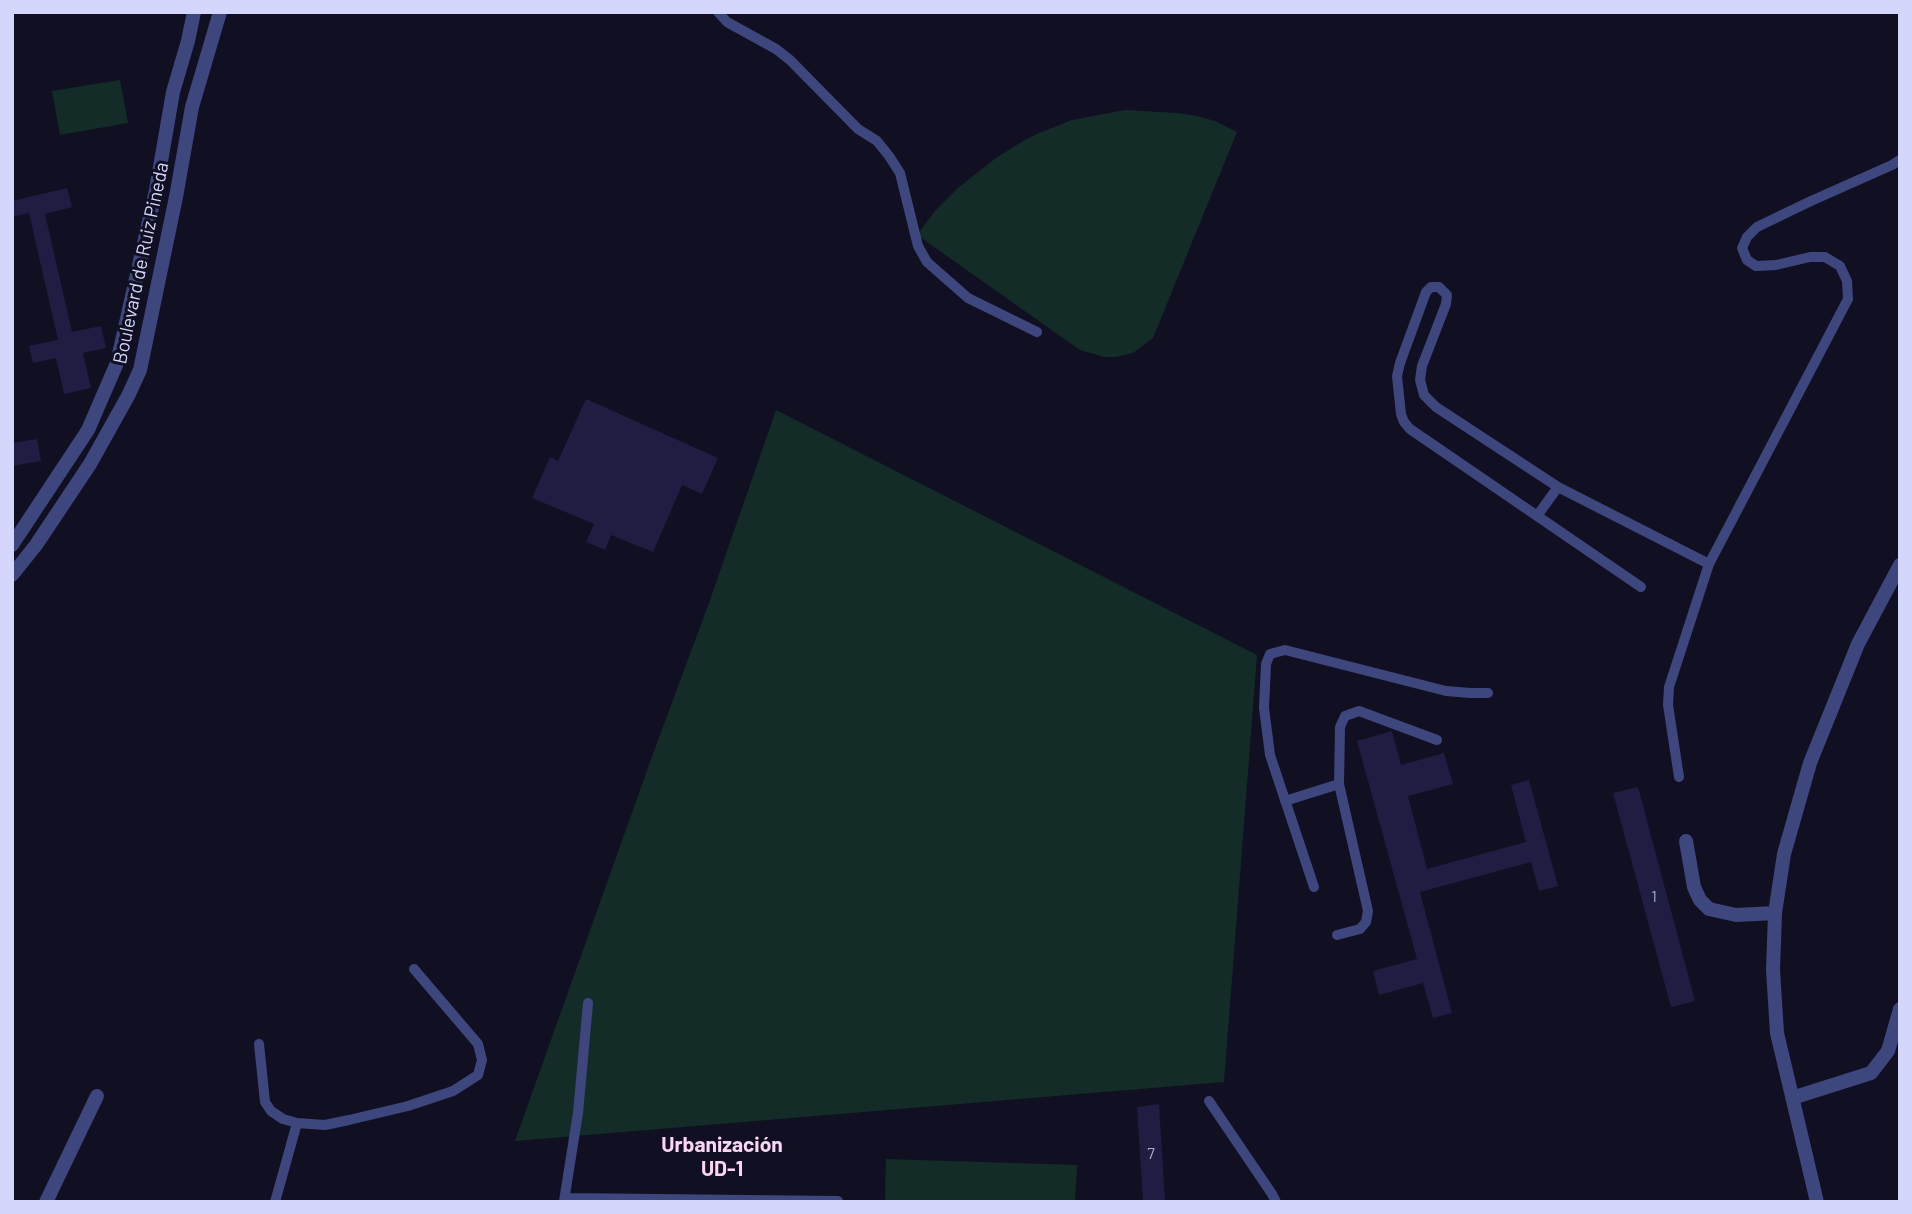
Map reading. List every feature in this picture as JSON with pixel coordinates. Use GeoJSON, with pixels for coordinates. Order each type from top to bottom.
{"type":"FeatureCollection","features":[{"type":"Feature","properties":{"kind":"street","name":"Boulevard de Ruiz Pineda"},"geometry":{"type":"LineString","coordinates":[[12,545],[88,430],[117,363],[156,190],[173,92],[194,12]]}},
{"type":"Feature","properties":{"kind":"street","name":"Boulevard de Ruiz Pineda"},"geometry":{"type":"LineString","coordinates":[[12,575],[36,545],[90,464],[140,370],[192,107],[220,12]]}},
{"type":"Feature","properties":{"kind":"street"},"geometry":{"type":"LineString","coordinates":[[1816,1202],[1777,1033],[1773,970],[1775,913],[1784,854],[1810,763],[1858,644],[1900,565]]}},
{"type":"Feature","properties":{"kind":"street"},"geometry":{"type":"LineString","coordinates":[[1686,841],[1694,887],[1700,900],[1709,909],[1736,915],[1775,913]]}},
{"type":"Feature","properties":{"kind":"street"},"geometry":{"type":"LineString","coordinates":[[1792,1098],[1871,1073],[1888,1051],[1900,1009]]}},
{"type":"Feature","properties":{"kind":"street"},"geometry":{"type":"LineString","coordinates":[[46,1202],[97,1096]]}},
{"type":"Feature","properties":{"kind":"lane"},"geometry":{"type":"LineString","coordinates":[[718,12],[727,22],[776,49],[790,60],[858,129],[877,141],[900,173],[918,246],[927,262],[968,298],[1037,332]]}},
{"type":"Feature","properties":{"kind":"lane"},"geometry":{"type":"LineString","coordinates":[[1679,777],[1668,705],[1669,687],[1709,564],[1848,299],[1847,281],[1840,266],[1825,257],[1756,266],[1746,260],[1742,248],[1747,237],[1757,227],[1900,160]]}},
{"type":"Feature","properties":{"kind":"lane"},"geometry":{"type":"LineString","coordinates":[[1641,587],[1410,429],[1404,422],[1397,376],[1426,292],[1431,287],[1444,290],[1447,295],[1422,366],[1420,380],[1424,396],[1436,407],[1558,487],[1709,564]]}},
{"type":"Feature","properties":{"kind":"lane"},"geometry":{"type":"LineString","coordinates":[[1537,516],[1558,487]]}},
{"type":"Feature","properties":{"kind":"lane"},"geometry":{"type":"LineString","coordinates":[[1314,887],[1270,755],[1264,708],[1266,664],[1270,654],[1284,649],[1446,691],[1488,693]]}},
{"type":"Feature","properties":{"kind":"lane"},"geometry":{"type":"LineString","coordinates":[[1337,935],[1360,929],[1366,922],[1368,911],[1339,784],[1340,727],[1345,716],[1359,711],[1437,740]]}},
{"type":"Feature","properties":{"kind":"lane"},"geometry":{"type":"LineString","coordinates":[[1285,801],[1339,784]]}},
{"type":"Feature","properties":{"kind":"lane"},"geometry":{"type":"LineString","coordinates":[[258,1044],[265,1102],[271,1111],[283,1119],[297,1123],[325,1125],[408,1106],[453,1091],[478,1075],[482,1060],[478,1044],[414,969]]}},
{"type":"Feature","properties":{"kind":"lane"},"geometry":{"type":"LineString","coordinates":[[588,1003],[578,1113],[564,1200],[838,1201]]}},
{"type":"Feature","properties":{"kind":"lane"},"geometry":{"type":"LineString","coordinates":[[1209,1101],[1276,1202]]}},
{"type":"Feature","properties":{"kind":"lane"},"geometry":{"type":"LineString","coordinates":[[275,1202],[297,1123]]}},
{"type":"Feature","properties":{"kind":"green space"},"geometry":{"type":"Polygon","coordinates":[[[120,80],[128,123],[60,135],[52,91],[120,80]]]}},
{"type":"Feature","properties":{"kind":"green space"},"geometry":{"type":"Polygon","coordinates":[[[1125,110],[1197,116],[1237,132],[1153,338],[1133,353],[1104,357],[1080,350],[917,235],[934,212],[959,187],[1023,141],[1072,120],[1125,110]]]}},
{"type":"Feature","properties":{"kind":"green space"},"geometry":{"type":"Polygon","coordinates":[[[776,410],[1257,655],[1224,1082],[515,1141],[776,410]]]}},
{"type":"Feature","properties":{"kind":"green space"},"geometry":{"type":"Polygon","coordinates":[[[886,1159],[1077,1165],[1075,1202],[885,1202],[886,1159]]]}},
{"type":"Feature","properties":{"kind":"building"},"geometry":{"type":"Polygon","coordinates":[[[67,188],[72,207],[45,214],[72,332],[101,326],[106,348],[83,353],[91,388],[64,394],[56,358],[33,363],[29,346],[58,340],[29,213],[12,217],[12,201],[67,188]]]}},
{"type":"Feature","properties":{"kind":"building"},"geometry":{"type":"Polygon","coordinates":[[[586,399],[718,458],[702,494],[682,485],[653,552],[611,535],[605,550],[586,542],[594,524],[532,498],[550,457],[558,461],[586,399]]]}},
{"type":"Feature","properties":{"kind":"building"},"geometry":{"type":"Polygon","coordinates":[[[37,439],[41,461],[12,466],[12,443],[37,439]]]}},
{"type":"Feature","properties":{"kind":"building"},"geometry":{"type":"Polygon","coordinates":[[[1392,731],[1401,765],[1444,753],[1453,784],[1408,796],[1427,869],[1526,842],[1511,785],[1529,780],[1558,886],[1539,891],[1531,862],[1420,892],[1452,1013],[1433,1018],[1423,983],[1379,995],[1373,971],[1417,959],[1357,741],[1392,731]]]}},
{"type":"Feature","properties":{"kind":"building"},"geometry":{"type":"Polygon","coordinates":[[[1638,787],[1695,1001],[1671,1007],[1613,793],[1638,787]]]}},
{"type":"Feature","properties":{"kind":"building"},"geometry":{"type":"Polygon","coordinates":[[[1159,1104],[1165,1202],[1143,1202],[1137,1107],[1159,1104]]]}},
{"type":"Feature","properties":{"kind":"district","name":"Urbanización UD-1"},"geometry":{"type":"Point","coordinates":[722,1157]}}]}
